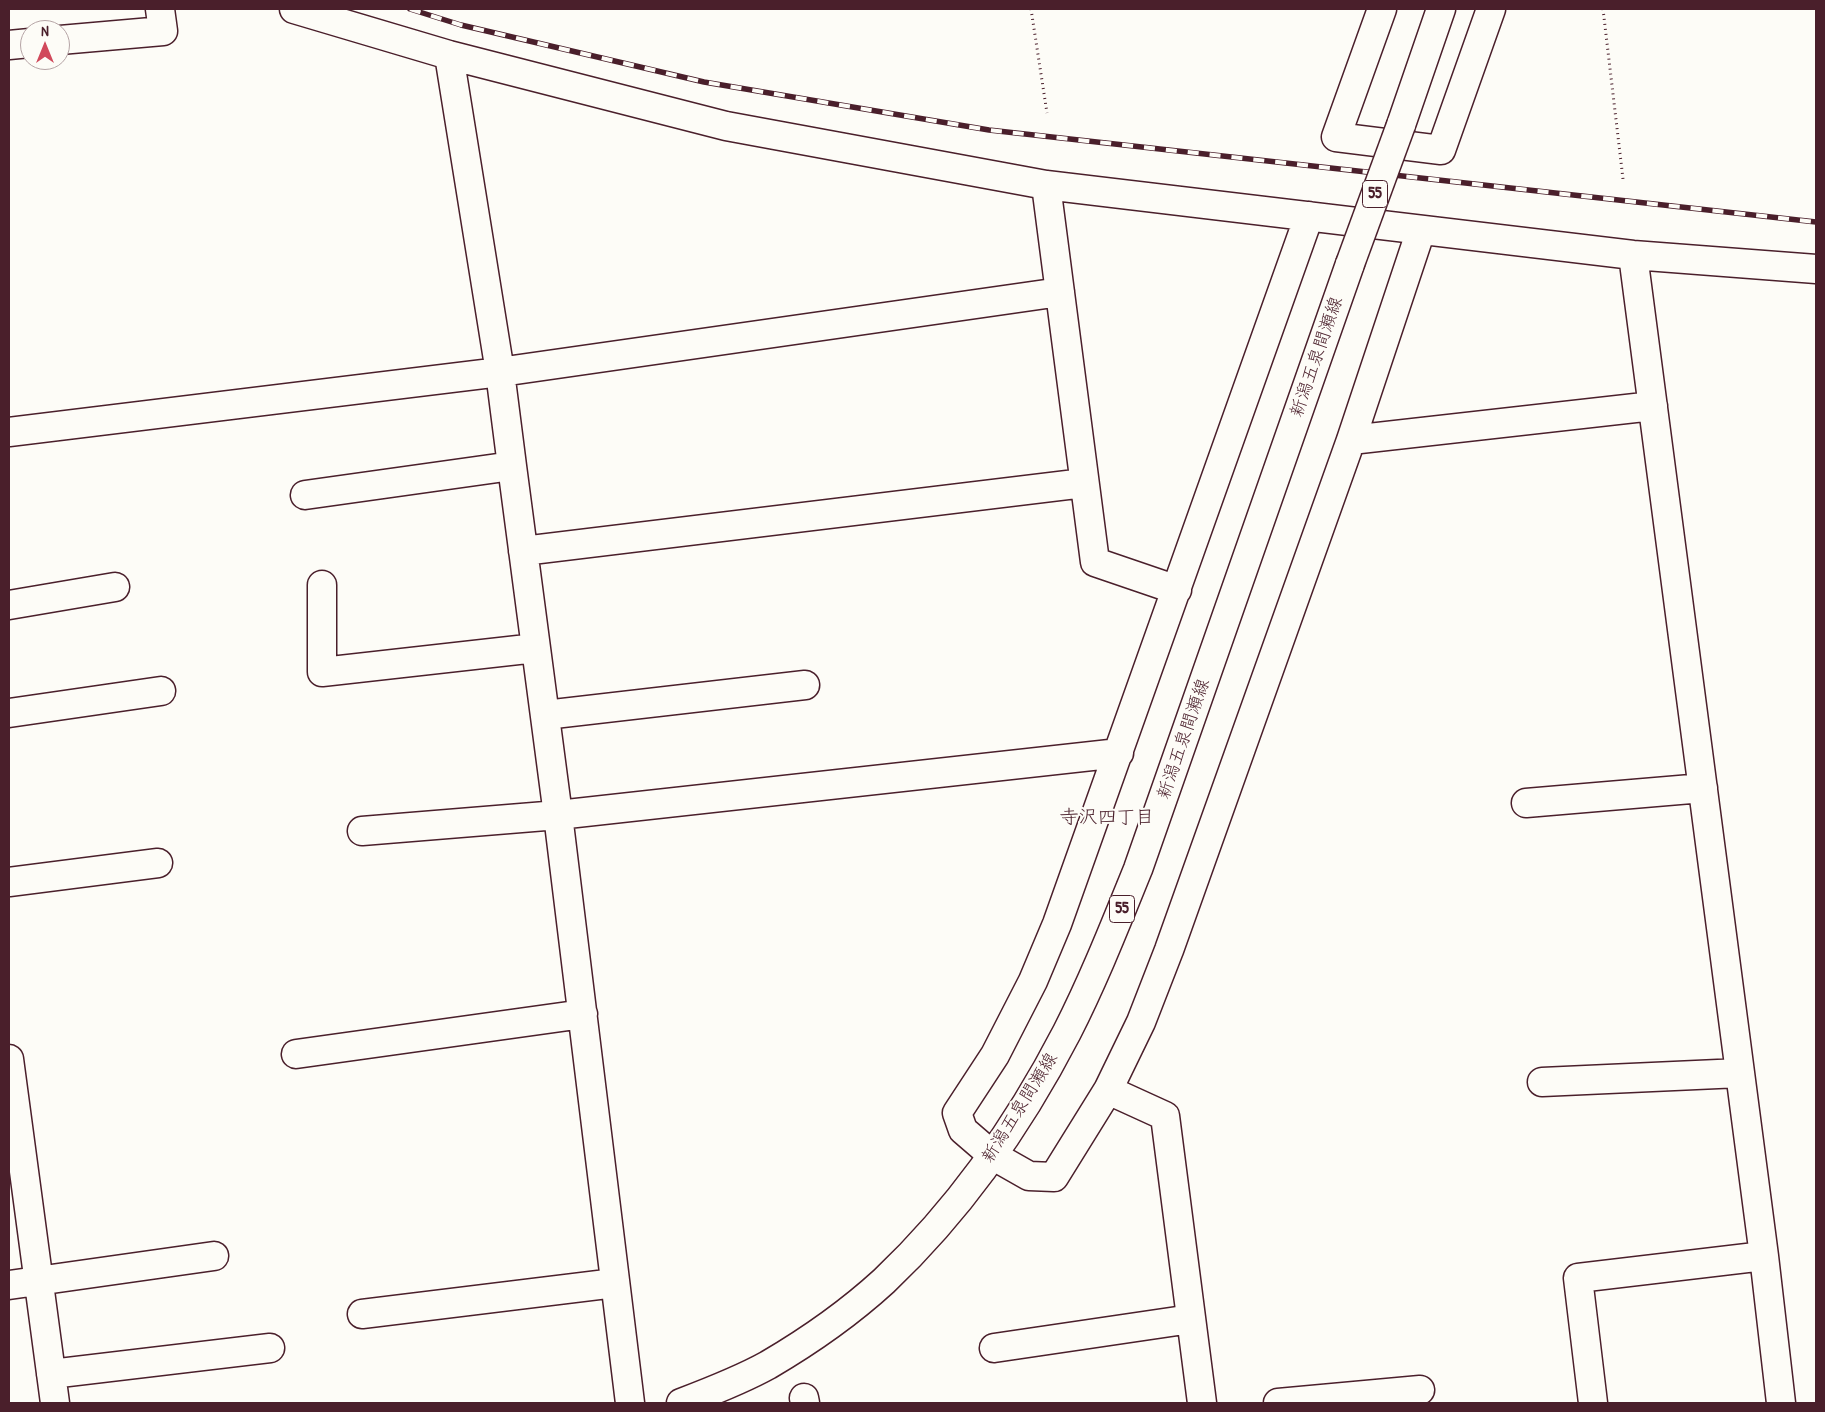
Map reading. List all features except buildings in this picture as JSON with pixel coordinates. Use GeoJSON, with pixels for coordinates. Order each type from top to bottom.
{"type":"FeatureCollection","features":[{"type":"Feature","properties":{"kind":"street"},"geometry":{"type":"LineString","coordinates":[[70,39],[163,31],[160,9]]}},
{"type":"Feature","properties":{"kind":"street"},"geometry":{"type":"LineString","coordinates":[[294,9],[449,55],[726,126],[1046,185],[1633,255],[1816,269]]}},
{"type":"Feature","properties":{"kind":"street"},"geometry":{"type":"LineString","coordinates":[[1382,9],[1336,137],[1441,150],[1491,9]]}},
{"type":"Feature","properties":{"kind":"street","name":"新潟五泉間瀬線"},"geometry":{"type":"LineString","coordinates":[[681,1403],[766,1366],[826,1328],[883,1282],[929,1235],[992,1155],[1024,1108],[1067,1031],[1106,946],[1138,869],[1441,9]]}},
{"type":"Feature","properties":{"kind":"street"},"geometry":{"type":"LineString","coordinates":[[449,55],[500,372],[558,815],[630,1403]]}},
{"type":"Feature","properties":{"kind":"street"},"geometry":{"type":"LineString","coordinates":[[1046,185],[1095,562],[1177,590]]}},
{"type":"Feature","properties":{"kind":"street"},"geometry":{"type":"LineString","coordinates":[[1309,216],[1057,924],[1033,981],[995,1055],[957,1113],[963,1130],[992,1155],[1029,1176],[1054,1177],[1108,1090],[1141,1022],[1169,950],[1350,440],[1421,230]]}},
{"type":"Feature","properties":{"kind":"street"},"geometry":{"type":"LineString","coordinates":[[1633,255],[1764,1256],[1781,1403]]}},
{"type":"Feature","properties":{"kind":"street"},"geometry":{"type":"LineString","coordinates":[[9,432],[500,372],[1060,292]]}},
{"type":"Feature","properties":{"kind":"street"},"geometry":{"type":"LineString","coordinates":[[1350,440],[1653,406]]}},
{"type":"Feature","properties":{"kind":"street"},"geometry":{"type":"LineString","coordinates":[[305,495],[512,466]]}},
{"type":"Feature","properties":{"kind":"street"},"geometry":{"type":"LineString","coordinates":[[523,551],[1084,483]]}},
{"type":"Feature","properties":{"kind":"street"},"geometry":{"type":"LineString","coordinates":[[322,585],[322,672],[536,648]]}},
{"type":"Feature","properties":{"kind":"street"},"geometry":{"type":"LineString","coordinates":[[9,605],[115,587]]}},
{"type":"Feature","properties":{"kind":"street"},"geometry":{"type":"LineString","coordinates":[[545,715],[805,685]]}},
{"type":"Feature","properties":{"kind":"street"},"geometry":{"type":"LineString","coordinates":[[9,714],[161,691]]}},
{"type":"Feature","properties":{"kind":"street"},"geometry":{"type":"LineString","coordinates":[[362,831],[558,815],[1119,753]]}},
{"type":"Feature","properties":{"kind":"street"},"geometry":{"type":"LineString","coordinates":[[1526,803],[1703,788]]}},
{"type":"Feature","properties":{"kind":"street"},"geometry":{"type":"LineString","coordinates":[[9,882],[158,863]]}},
{"type":"Feature","properties":{"kind":"street"},"geometry":{"type":"LineString","coordinates":[[296,1054],[583,1014]]}},
{"type":"Feature","properties":{"kind":"street"},"geometry":{"type":"LineString","coordinates":[[9,1059],[11,1099],[55,1403]]}},
{"type":"Feature","properties":{"kind":"street"},"geometry":{"type":"LineString","coordinates":[[1542,1082],[1740,1073]]}},
{"type":"Feature","properties":{"kind":"street"},"geometry":{"type":"LineString","coordinates":[[1108,1090],[1165,1116],[1202,1403]]}},
{"type":"Feature","properties":{"kind":"street"},"geometry":{"type":"LineString","coordinates":[[9,1286],[214,1256]]}},
{"type":"Feature","properties":{"kind":"street"},"geometry":{"type":"LineString","coordinates":[[1593,1403],[1578,1278],[1764,1256]]}},
{"type":"Feature","properties":{"kind":"street"},"geometry":{"type":"LineString","coordinates":[[362,1314],[615,1283]]}},
{"type":"Feature","properties":{"kind":"street"},"geometry":{"type":"LineString","coordinates":[[994,1348],[1191,1319]]}},
{"type":"Feature","properties":{"kind":"street"},"geometry":{"type":"LineString","coordinates":[[51,1374],[270,1348]]}},
{"type":"Feature","properties":{"kind":"street"},"geometry":{"type":"LineString","coordinates":[[1278,1403],[1420,1390]]}},
{"type":"Feature","properties":{"kind":"path"},"geometry":{"type":"LineString","coordinates":[[1031,9],[1047,113]]}},
{"type":"Feature","properties":{"kind":"path"},"geometry":{"type":"LineString","coordinates":[[1603,9],[1623,179]]}},
{"type":"Feature","properties":{"kind":"railway"},"geometry":{"type":"LineString","coordinates":[[410,9],[461,25],[704,82],[989,130],[1816,222]]}},
{"type":"Feature","properties":{"kind":"district","name":"寺沢四丁目"},"geometry":{"type":"Point","coordinates":[1107,818]}}]}
